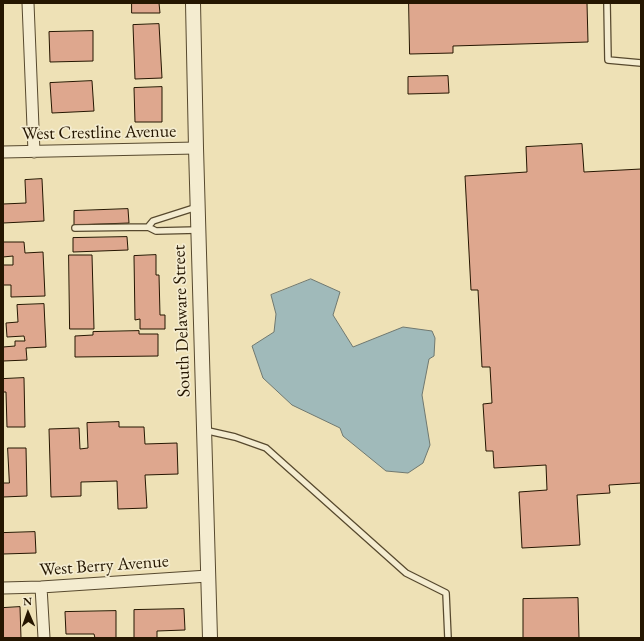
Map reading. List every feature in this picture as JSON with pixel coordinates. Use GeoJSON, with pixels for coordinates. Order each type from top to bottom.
{"type":"FeatureCollection","features":[{"type":"Feature","properties":{"kind":"street"},"geometry":{"type":"LineString","coordinates":[[28,3],[34,152]]}},
{"type":"Feature","properties":{"kind":"street","name":"South Delaware Street"},"geometry":{"type":"LineString","coordinates":[[193,3],[210,638]]}},
{"type":"Feature","properties":{"kind":"street","name":"West Crestline Avenue"},"geometry":{"type":"LineString","coordinates":[[3,152],[196,148]]}},
{"type":"Feature","properties":{"kind":"street","name":"West Berry Avenue"},"geometry":{"type":"LineString","coordinates":[[3,588],[41,587],[208,576]]}},
{"type":"Feature","properties":{"kind":"street"},"geometry":{"type":"LineString","coordinates":[[41,587],[44,638]]}},
{"type":"Feature","properties":{"kind":"lane"},"geometry":{"type":"LineString","coordinates":[[607,3],[608,60],[641,63]]}},
{"type":"Feature","properties":{"kind":"lane"},"geometry":{"type":"LineString","coordinates":[[148,227],[153,221],[198,207]]}},
{"type":"Feature","properties":{"kind":"lane"},"geometry":{"type":"LineString","coordinates":[[75,228],[148,227],[156,231],[198,230]]}},
{"type":"Feature","properties":{"kind":"lane"},"geometry":{"type":"LineString","coordinates":[[204,430],[235,436],[266,448],[406,573],[446,593],[448,638]]}},
{"type":"Feature","properties":{"kind":"water"},"geometry":{"type":"Polygon","coordinates":[[[311,279],[340,292],[333,315],[353,347],[403,327],[432,331],[435,338],[434,356],[429,359],[422,395],[430,445],[423,463],[408,473],[386,471],[343,436],[340,428],[292,405],[263,378],[252,346],[274,332],[276,314],[271,295],[311,279]]]}},
{"type":"Feature","properties":{"kind":"building"},"geometry":{"type":"Polygon","coordinates":[[[132,3],[159,3],[160,13],[132,13],[132,3]]]}},
{"type":"Feature","properties":{"kind":"building"},"geometry":{"type":"Polygon","coordinates":[[[409,3],[587,3],[588,42],[453,46],[453,53],[410,54],[409,3]]]}},
{"type":"Feature","properties":{"kind":"building"},"geometry":{"type":"Polygon","coordinates":[[[159,24],[162,78],[135,79],[133,25],[159,24]]]}},
{"type":"Feature","properties":{"kind":"building"},"geometry":{"type":"Polygon","coordinates":[[[93,31],[93,61],[50,62],[49,32],[93,31]]]}},
{"type":"Feature","properties":{"kind":"building"},"geometry":{"type":"Polygon","coordinates":[[[448,76],[449,93],[408,94],[408,77],[448,76]]]}},
{"type":"Feature","properties":{"kind":"building"},"geometry":{"type":"Polygon","coordinates":[[[92,81],[94,111],[52,113],[50,83],[92,81]]]}},
{"type":"Feature","properties":{"kind":"building"},"geometry":{"type":"Polygon","coordinates":[[[162,87],[162,122],[135,122],[134,88],[162,87]]]}},
{"type":"Feature","properties":{"kind":"building"},"geometry":{"type":"Polygon","coordinates":[[[582,144],[584,172],[641,169],[641,483],[609,485],[610,493],[577,495],[580,545],[522,548],[519,492],[547,490],[546,465],[494,468],[493,451],[486,451],[483,404],[492,403],[490,367],[482,367],[478,290],[471,290],[465,176],[527,172],[526,147],[582,144]]]}},
{"type":"Feature","properties":{"kind":"building"},"geometry":{"type":"Polygon","coordinates":[[[42,179],[44,221],[3,223],[3,204],[26,203],[25,180],[42,179]]]}},
{"type":"Feature","properties":{"kind":"building"},"geometry":{"type":"Polygon","coordinates":[[[128,209],[129,223],[74,225],[74,211],[128,209]]]}},
{"type":"Feature","properties":{"kind":"building"},"geometry":{"type":"Polygon","coordinates":[[[127,237],[128,250],[73,252],[73,238],[127,237]]]}},
{"type":"Feature","properties":{"kind":"building"},"geometry":{"type":"Polygon","coordinates":[[[3,242],[24,242],[25,253],[43,252],[45,296],[11,297],[11,285],[3,285],[3,265],[13,265],[13,256],[3,257],[3,242]]]}},
{"type":"Feature","properties":{"kind":"building"},"geometry":{"type":"Polygon","coordinates":[[[69,255],[92,255],[94,329],[70,329],[69,255]]]}},
{"type":"Feature","properties":{"kind":"building"},"geometry":{"type":"Polygon","coordinates":[[[156,255],[156,275],[159,275],[160,315],[165,315],[165,329],[140,329],[140,319],[135,320],[134,256],[156,255]]]}},
{"type":"Feature","properties":{"kind":"building"},"geometry":{"type":"Polygon","coordinates":[[[44,304],[46,347],[26,348],[27,360],[3,361],[3,347],[15,346],[15,341],[25,341],[24,336],[7,337],[6,323],[18,322],[17,305],[44,304]]]}},
{"type":"Feature","properties":{"kind":"building"},"geometry":{"type":"Polygon","coordinates":[[[139,331],[139,334],[158,334],[158,356],[75,357],[75,336],[93,335],[93,332],[139,331]]]}},
{"type":"Feature","properties":{"kind":"building"},"geometry":{"type":"Polygon","coordinates":[[[24,378],[25,427],[7,427],[6,392],[3,392],[3,379],[24,378]]]}},
{"type":"Feature","properties":{"kind":"building"},"geometry":{"type":"Polygon","coordinates":[[[119,422],[119,427],[144,427],[145,444],[177,443],[178,474],[145,475],[147,508],[118,509],[117,481],[81,482],[81,496],[51,497],[49,429],[79,428],[80,449],[88,448],[87,423],[119,422]]]}},
{"type":"Feature","properties":{"kind":"building"},"geometry":{"type":"Polygon","coordinates":[[[8,448],[26,448],[27,496],[3,497],[3,483],[9,483],[8,448]]]}},
{"type":"Feature","properties":{"kind":"building"},"geometry":{"type":"Polygon","coordinates":[[[35,532],[36,553],[3,554],[3,533],[35,532]]]}},
{"type":"Feature","properties":{"kind":"building"},"geometry":{"type":"Polygon","coordinates":[[[578,598],[579,638],[523,638],[523,599],[578,598]]]}},
{"type":"Feature","properties":{"kind":"building"},"geometry":{"type":"Polygon","coordinates":[[[20,607],[21,638],[3,638],[3,608],[20,607]]]}},
{"type":"Feature","properties":{"kind":"building"},"geometry":{"type":"Polygon","coordinates":[[[184,609],[185,630],[157,631],[157,638],[134,638],[134,610],[184,609]]]}},
{"type":"Feature","properties":{"kind":"building"},"geometry":{"type":"Polygon","coordinates":[[[116,611],[116,638],[95,638],[94,634],[66,634],[65,612],[116,611]]]}}]}
